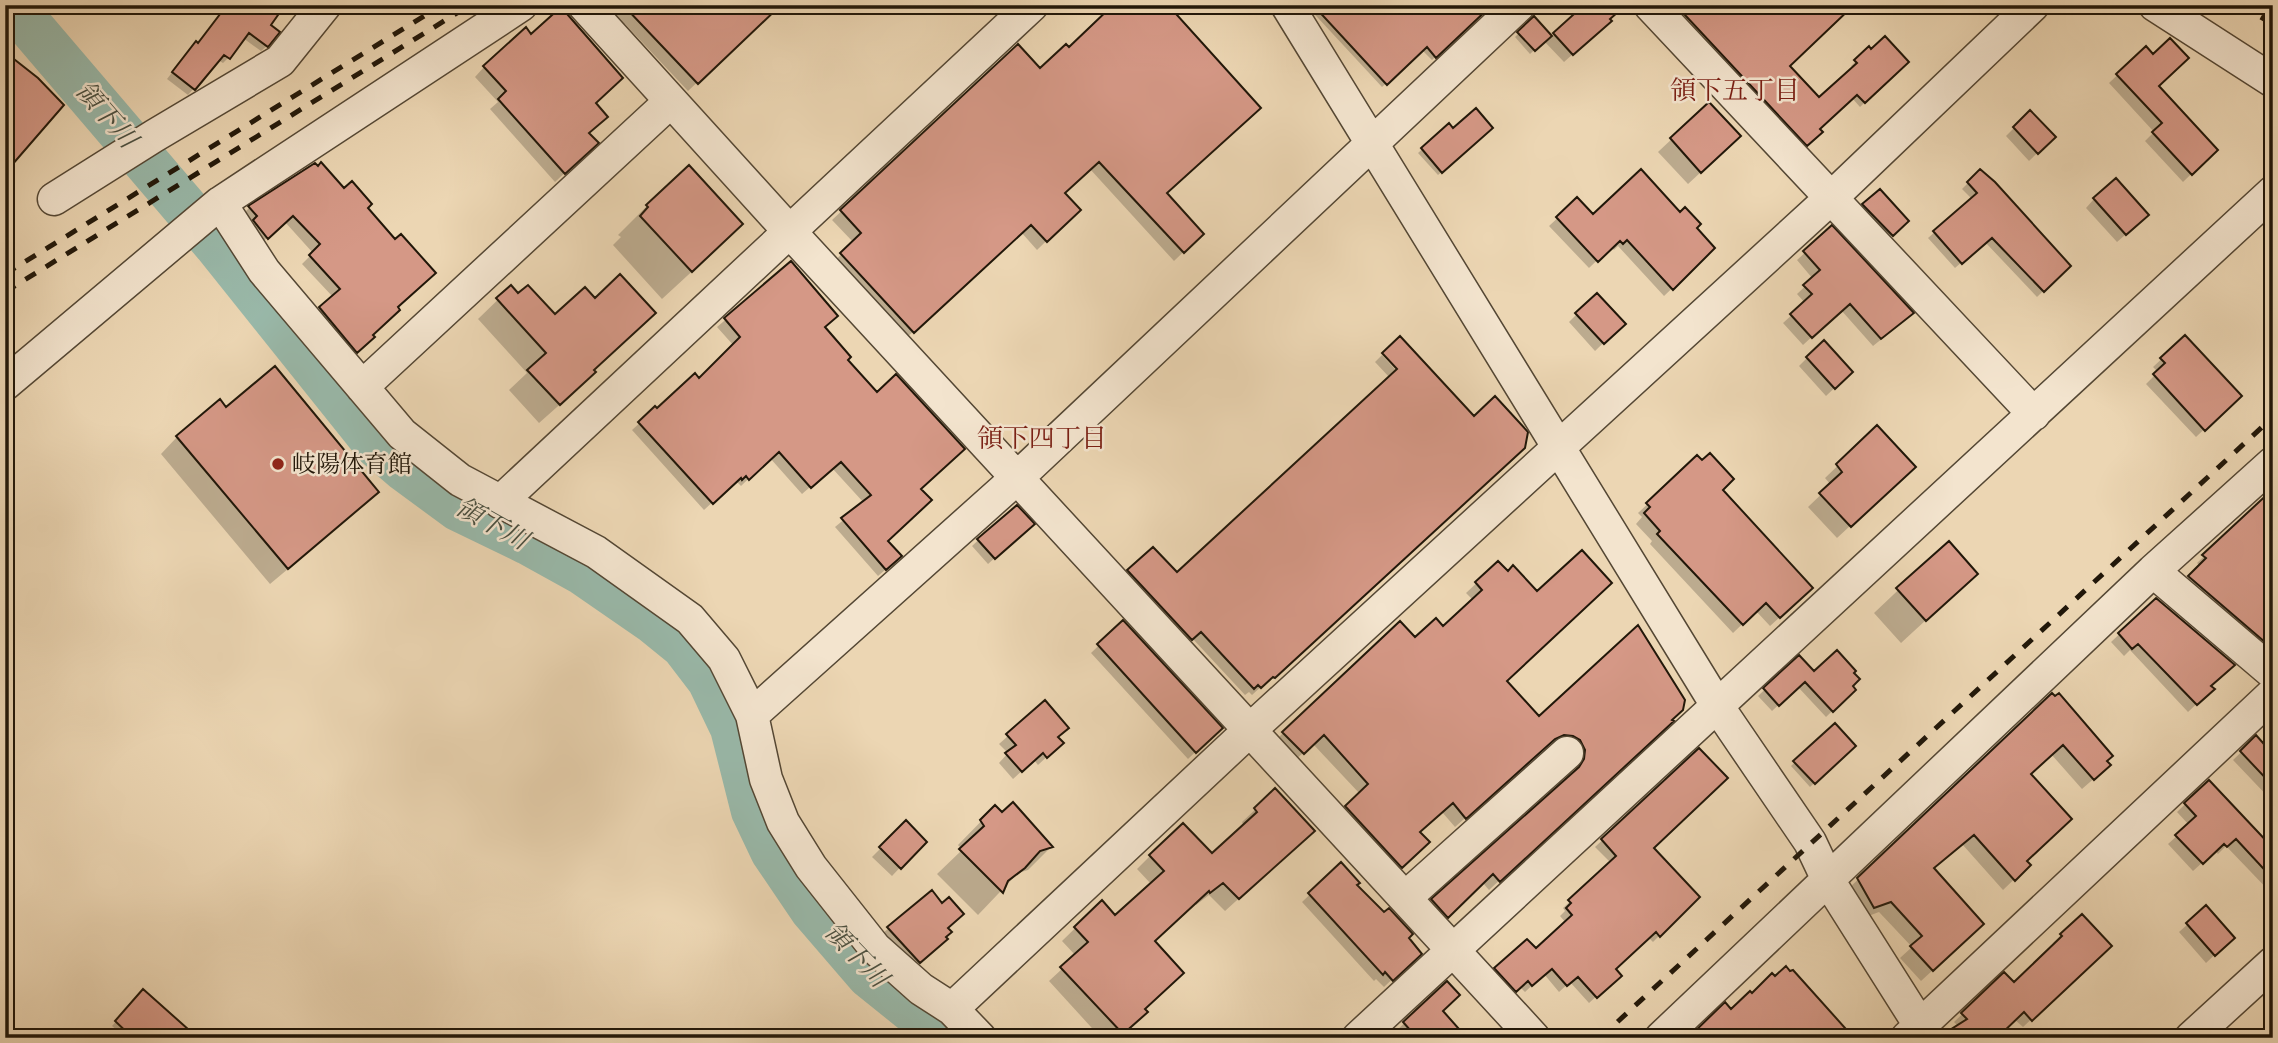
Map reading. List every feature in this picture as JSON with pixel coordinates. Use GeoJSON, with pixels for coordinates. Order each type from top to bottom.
{"type":"FeatureCollection","features":[{"type":"Feature","properties":{"kind":"street"},"geometry":{"type":"LineString","coordinates":[[54,199],[280,61],[325,5]]}},
{"type":"Feature","properties":{"kind":"street"},"geometry":{"type":"LineString","coordinates":[[5,384],[216,207],[522,5]]}},
{"type":"Feature","properties":{"kind":"street"},"geometry":{"type":"LineString","coordinates":[[584,5],[1534,1038]]}},
{"type":"Feature","properties":{"kind":"street"},"geometry":{"type":"LineString","coordinates":[[500,502],[1032,5]]}},
{"type":"Feature","properties":{"kind":"street"},"geometry":{"type":"LineString","coordinates":[[1287,5],[1718,707],[1810,842],[1828,880],[1918,1034],[2273,694]]}},
{"type":"Feature","properties":{"kind":"street"},"geometry":{"type":"LineString","coordinates":[[752,715],[1018,477],[1519,5]]}},
{"type":"Feature","properties":{"kind":"street"},"geometry":{"type":"LineString","coordinates":[[1650,5],[2034,414]]}},
{"type":"Feature","properties":{"kind":"street"},"geometry":{"type":"LineString","coordinates":[[953,1009],[1251,729],[1831,198],[2033,5]]}},
{"type":"Feature","properties":{"kind":"street"},"geometry":{"type":"LineString","coordinates":[[2155,5],[2273,81]]}},
{"type":"Feature","properties":{"kind":"street"},"geometry":{"type":"LineString","coordinates":[[362,387],[671,101]]}},
{"type":"Feature","properties":{"kind":"street"},"geometry":{"type":"LineString","coordinates":[[1358,1038],[2273,192]]}},
{"type":"Feature","properties":{"kind":"street"},"geometry":{"type":"LineString","coordinates":[[216,207],[264,271],[402,434],[460,480],[596,552],[690,619],[724,659],[752,715],[766,779],[783,822],[811,867],[875,948],[921,989],[953,1009],[980,1038]]}},
{"type":"Feature","properties":{"kind":"street"},"geometry":{"type":"LineString","coordinates":[[1661,1038],[2153,571],[2273,463]]}},
{"type":"Feature","properties":{"kind":"street"},"geometry":{"type":"LineString","coordinates":[[2153,571],[2273,673]]}},
{"type":"Feature","properties":{"kind":"street"},"geometry":{"type":"LineString","coordinates":[[1405,898],[1567,753]]}},
{"type":"Feature","properties":{"kind":"street"},"geometry":{"type":"LineString","coordinates":[[2191,1038],[2273,963]]}},
{"type":"Feature","properties":{"kind":"building"},"geometry":{"type":"Polygon","coordinates":[[[227,5],[285,5],[271,25],[280,32],[268,47],[249,33],[230,59],[224,55],[195,90],[172,72],[227,5]]]}},
{"type":"Feature","properties":{"kind":"building"},"geometry":{"type":"Polygon","coordinates":[[[623,5],[781,5],[698,84],[623,5]]]}},
{"type":"Feature","properties":{"kind":"building"},"geometry":{"type":"Polygon","coordinates":[[[1113,5],[1168,5],[1261,108],[1167,193],[1204,234],[1184,253],[1099,162],[1065,193],[1081,210],[1047,242],[1031,225],[914,333],[840,253],[861,233],[840,210],[1018,44],[1040,68],[1066,44],[1069,47],[1113,5]]]}},
{"type":"Feature","properties":{"kind":"building"},"geometry":{"type":"Polygon","coordinates":[[[1313,5],[1492,5],[1436,58],[1427,47],[1387,85],[1313,5]]]}},
{"type":"Feature","properties":{"kind":"building"},"geometry":{"type":"Polygon","coordinates":[[[1584,5],[1626,5],[1573,55],[1553,33],[1584,5]]]}},
{"type":"Feature","properties":{"kind":"building"},"geometry":{"type":"Polygon","coordinates":[[[1695,5],[1854,5],[1790,66],[1819,97],[1857,63],[1854,60],[1869,46],[1871,49],[1885,36],[1909,62],[1865,103],[1857,95],[1820,129],[1823,132],[1807,146],[1685,15],[1695,5]]]}},
{"type":"Feature","properties":{"kind":"building"},"geometry":{"type":"Polygon","coordinates":[[[561,7],[623,78],[596,103],[608,117],[589,133],[599,143],[565,174],[498,99],[506,91],[483,66],[526,27],[531,34],[561,7]]]}},
{"type":"Feature","properties":{"kind":"building"},"geometry":{"type":"Polygon","coordinates":[[[1534,16],[1552,36],[1535,51],[1517,32],[1534,16]]]}},
{"type":"Feature","properties":{"kind":"building"},"geometry":{"type":"Polygon","coordinates":[[[2170,38],[2189,58],[2159,86],[2218,150],[2192,175],[2152,132],[2162,123],[2116,74],[2146,46],[2153,54],[2170,38]]]}},
{"type":"Feature","properties":{"kind":"building"},"geometry":{"type":"Polygon","coordinates":[[[5,52],[38,78],[64,105],[5,173],[5,52]]]}},
{"type":"Feature","properties":{"kind":"building"},"geometry":{"type":"Polygon","coordinates":[[[1709,102],[1741,136],[1701,173],[1670,138],[1709,102]]]}},
{"type":"Feature","properties":{"kind":"building"},"geometry":{"type":"Polygon","coordinates":[[[1476,108],[1493,128],[1442,173],[1421,148],[1449,123],[1453,128],[1476,108]]]}},
{"type":"Feature","properties":{"kind":"building"},"geometry":{"type":"Polygon","coordinates":[[[2030,110],[2056,137],[2038,154],[2013,127],[2030,110]]]}},
{"type":"Feature","properties":{"kind":"building"},"geometry":{"type":"Polygon","coordinates":[[[321,162],[344,188],[352,181],[372,204],[368,208],[395,239],[401,234],[436,273],[398,307],[400,310],[357,353],[319,307],[340,289],[309,255],[320,244],[293,216],[268,239],[253,220],[257,216],[248,206],[315,163],[318,166],[321,162]]]}},
{"type":"Feature","properties":{"kind":"building"},"geometry":{"type":"Polygon","coordinates":[[[689,165],[743,224],[692,272],[640,216],[648,207],[646,205],[689,165]]]}},
{"type":"Feature","properties":{"kind":"building"},"geometry":{"type":"Polygon","coordinates":[[[1641,169],[1680,212],[1685,207],[1701,224],[1697,228],[1715,248],[1673,290],[1627,240],[1623,244],[1620,241],[1598,262],[1556,217],[1577,197],[1593,214],[1641,169]]]}},
{"type":"Feature","properties":{"kind":"building"},"geometry":{"type":"Polygon","coordinates":[[[1980,169],[2071,266],[2044,292],[1992,238],[1962,264],[1933,231],[1977,193],[1967,182],[1980,169]]]}},
{"type":"Feature","properties":{"kind":"building"},"geometry":{"type":"Polygon","coordinates":[[[2116,178],[2149,215],[2126,235],[2093,198],[2116,178]]]}},
{"type":"Feature","properties":{"kind":"building"},"geometry":{"type":"Polygon","coordinates":[[[1880,189],[1909,221],[1893,236],[1862,204],[1880,189]]]}},
{"type":"Feature","properties":{"kind":"building"},"geometry":{"type":"Polygon","coordinates":[[[1832,225],[1914,313],[1881,339],[1850,304],[1812,338],[1790,314],[1812,294],[1803,285],[1820,270],[1803,251],[1832,225]]]}},
{"type":"Feature","properties":{"kind":"building"},"geometry":{"type":"Polygon","coordinates":[[[791,261],[838,316],[825,327],[851,357],[848,360],[877,392],[896,374],[965,449],[921,489],[932,500],[888,541],[902,556],[886,570],[841,518],[871,495],[841,462],[811,488],[779,452],[749,480],[746,476],[742,480],[741,478],[713,504],[638,422],[695,373],[699,378],[740,337],[724,318],[791,261]]]}},
{"type":"Feature","properties":{"kind":"building"},"geometry":{"type":"Polygon","coordinates":[[[620,274],[656,313],[560,405],[527,370],[546,353],[496,298],[511,285],[518,293],[528,285],[555,314],[585,287],[595,298],[620,274]]]}},
{"type":"Feature","properties":{"kind":"building"},"geometry":{"type":"Polygon","coordinates":[[[1597,293],[1626,324],[1604,344],[1575,313],[1597,293]]]}},
{"type":"Feature","properties":{"kind":"building"},"geometry":{"type":"Polygon","coordinates":[[[2185,335],[2242,396],[2205,431],[2153,374],[2165,363],[2160,358],[2185,335]]]}},
{"type":"Feature","properties":{"kind":"building"},"geometry":{"type":"Polygon","coordinates":[[[1400,336],[1474,416],[1495,396],[1528,432],[1525,448],[1275,678],[1261,688],[1258,685],[1254,689],[1201,632],[1192,640],[1127,570],[1153,547],[1177,572],[1397,369],[1382,353],[1400,336]]]}},
{"type":"Feature","properties":{"kind":"building"},"geometry":{"type":"Polygon","coordinates":[[[1824,340],[1853,372],[1835,389],[1806,357],[1824,340]]]}},
{"type":"Feature","properties":{"kind":"building","name":"岐陽体育館"},"geometry":{"type":"Polygon","coordinates":[[[275,366],[379,492],[288,569],[176,436],[220,399],[226,407],[275,366]]]}},
{"type":"Feature","properties":{"kind":"building"},"geometry":{"type":"Polygon","coordinates":[[[1877,425],[1916,467],[1851,527],[1819,493],[1842,472],[1836,464],[1877,425]]]}},
{"type":"Feature","properties":{"kind":"building"},"geometry":{"type":"Polygon","coordinates":[[[1710,453],[1734,479],[1723,490],[1813,588],[1780,618],[1766,603],[1743,625],[1657,534],[1660,531],[1644,513],[1650,507],[1646,503],[1697,455],[1702,460],[1710,453]]]}},
{"type":"Feature","properties":{"kind":"building"},"geometry":{"type":"Polygon","coordinates":[[[2273,489],[2273,649],[2188,576],[2206,558],[2202,555],[2273,489]]]}},
{"type":"Feature","properties":{"kind":"building"},"geometry":{"type":"Polygon","coordinates":[[[1017,505],[1035,524],[995,559],[977,539],[1017,505]]]}},
{"type":"Feature","properties":{"kind":"building"},"geometry":{"type":"Polygon","coordinates":[[[1949,541],[1978,574],[1926,621],[1896,588],[1949,541]]]}},
{"type":"Feature","properties":{"kind":"building"},"geometry":{"type":"Polygon","coordinates":[[[1582,550],[1612,583],[1507,681],[1539,716],[1638,625],[1685,700],[1683,710],[1500,882],[1493,874],[1448,918],[1431,899],[1579,767],[1585,750],[1580,740],[1564,735],[1555,739],[1466,819],[1453,803],[1420,832],[1430,842],[1402,868],[1345,806],[1368,784],[1324,735],[1304,754],[1282,732],[1400,621],[1415,637],[1436,618],[1443,626],[1482,590],[1475,582],[1498,561],[1508,571],[1513,565],[1537,591],[1582,550]]]}},
{"type":"Feature","properties":{"kind":"building"},"geometry":{"type":"Polygon","coordinates":[[[2156,598],[2235,665],[2211,686],[2215,689],[2197,705],[2138,644],[2132,649],[2118,633],[2156,598]]]}},
{"type":"Feature","properties":{"kind":"building"},"geometry":{"type":"Polygon","coordinates":[[[1123,620],[1223,728],[1196,753],[1097,644],[1123,620]]]}},
{"type":"Feature","properties":{"kind":"building"},"geometry":{"type":"Polygon","coordinates":[[[1837,650],[1860,679],[1853,686],[1856,690],[1833,712],[1805,682],[1779,706],[1763,688],[1799,655],[1814,671],[1837,650]]]}},
{"type":"Feature","properties":{"kind":"building"},"geometry":{"type":"Polygon","coordinates":[[[2052,693],[2055,696],[2059,693],[2113,756],[2107,761],[2111,765],[2094,780],[2063,745],[2031,774],[2072,819],[2027,861],[2031,865],[2015,881],[1974,835],[1934,868],[1984,924],[1933,971],[1910,946],[1922,936],[1891,902],[1874,908],[1857,878],[2052,693]]]}},
{"type":"Feature","properties":{"kind":"building"},"geometry":{"type":"Polygon","coordinates":[[[1045,700],[1069,728],[1058,737],[1064,743],[1047,758],[1043,753],[1022,772],[1005,753],[1016,745],[1006,734],[1045,700]]]}},
{"type":"Feature","properties":{"kind":"building"},"geometry":{"type":"Polygon","coordinates":[[[1835,723],[1856,746],[1815,784],[1793,761],[1835,723]]]}},
{"type":"Feature","properties":{"kind":"building"},"geometry":{"type":"Polygon","coordinates":[[[2273,733],[2273,786],[2240,751],[2256,735],[2263,743],[2273,733]]]}},
{"type":"Feature","properties":{"kind":"building"},"geometry":{"type":"Polygon","coordinates":[[[1699,748],[1728,778],[1654,848],[1700,897],[1660,937],[1656,932],[1616,969],[1622,976],[1597,998],[1578,977],[1567,986],[1552,969],[1532,986],[1528,981],[1516,992],[1494,968],[1527,939],[1536,948],[1572,915],[1566,908],[1571,903],[1568,900],[1616,856],[1601,839],[1699,748]]]}},
{"type":"Feature","properties":{"kind":"building"},"geometry":{"type":"Polygon","coordinates":[[[2209,780],[2273,848],[2273,879],[2236,839],[2227,847],[2224,844],[2203,864],[2175,835],[2196,816],[2184,803],[2209,780]]]}},
{"type":"Feature","properties":{"kind":"building"},"geometry":{"type":"Polygon","coordinates":[[[1275,788],[1315,831],[1239,899],[1223,883],[1210,893],[1209,891],[1155,941],[1184,973],[1145,1009],[1148,1012],[1123,1034],[1060,967],[1088,942],[1074,927],[1102,900],[1115,915],[1164,871],[1149,855],[1183,823],[1212,853],[1257,812],[1254,808],[1275,788]]]}},
{"type":"Feature","properties":{"kind":"building"},"geometry":{"type":"Polygon","coordinates":[[[1013,802],[1053,847],[1040,851],[1025,868],[1008,881],[1003,893],[959,849],[984,826],[980,820],[995,805],[1002,812],[1013,802]]]}},
{"type":"Feature","properties":{"kind":"building"},"geometry":{"type":"Polygon","coordinates":[[[906,820],[927,842],[901,869],[879,847],[906,820]]]}},
{"type":"Feature","properties":{"kind":"building"},"geometry":{"type":"Polygon","coordinates":[[[1341,862],[1360,883],[1357,885],[1384,912],[1389,908],[1413,934],[1409,938],[1422,954],[1393,981],[1385,972],[1383,975],[1308,893],[1341,862]]]}},
{"type":"Feature","properties":{"kind":"building"},"geometry":{"type":"Polygon","coordinates":[[[932,890],[942,903],[949,897],[964,914],[948,928],[952,932],[946,937],[948,939],[920,963],[887,927],[932,890]]]}},
{"type":"Feature","properties":{"kind":"building"},"geometry":{"type":"Polygon","coordinates":[[[2206,905],[2235,938],[2215,956],[2186,923],[2206,905]]]}},
{"type":"Feature","properties":{"kind":"building"},"geometry":{"type":"Polygon","coordinates":[[[2082,914],[2112,946],[2032,1021],[2024,1012],[1997,1038],[1946,1038],[1945,1033],[1967,1019],[1961,1013],[2004,972],[2014,982],[2082,914]]]}},
{"type":"Feature","properties":{"kind":"building"},"geometry":{"type":"Polygon","coordinates":[[[1786,966],[1790,971],[1793,970],[1854,1038],[1688,1038],[1725,1002],[1731,1009],[1772,973],[1775,976],[1786,966]]]}},
{"type":"Feature","properties":{"kind":"building"},"geometry":{"type":"Polygon","coordinates":[[[1447,981],[1460,995],[1443,1011],[1467,1038],[1417,1038],[1403,1022],[1447,981]]]}},
{"type":"Feature","properties":{"kind":"building"},"geometry":{"type":"Polygon","coordinates":[[[143,989],[198,1038],[133,1038],[115,1021],[143,989]]]}},
{"type":"Feature","properties":{"kind":"waterway","name":"領下川"},"geometry":{"type":"LineString","coordinates":[[12,5],[216,244],[376,444],[458,508],[584,573],[652,620],[684,646],[710,680],[733,728],[754,811],[773,851],[813,910],[869,975],[947,1038]]}},
{"type":"Feature","properties":{"kind":"railway"},"geometry":{"type":"LineString","coordinates":[[5,274],[442,5]]}},
{"type":"Feature","properties":{"kind":"railway"},"geometry":{"type":"LineString","coordinates":[[5,292],[470,5]]}},
{"type":"Feature","properties":{"kind":"railway"},"geometry":{"type":"LineString","coordinates":[[2240,5],[2273,24]]}},
{"type":"Feature","properties":{"kind":"railway"},"geometry":{"type":"LineString","coordinates":[[1600,1038],[2273,417]]}},
{"type":"Feature","properties":{"kind":"place","name":"岐陽体育館"},"geometry":{"type":"Point","coordinates":[278,464]}},
{"type":"Feature","properties":{"kind":"district","name":"領下五丁目"},"geometry":{"type":"Point","coordinates":[1735,91]}},
{"type":"Feature","properties":{"kind":"district","name":"領下四丁目"},"geometry":{"type":"Point","coordinates":[1042,439]}}]}
